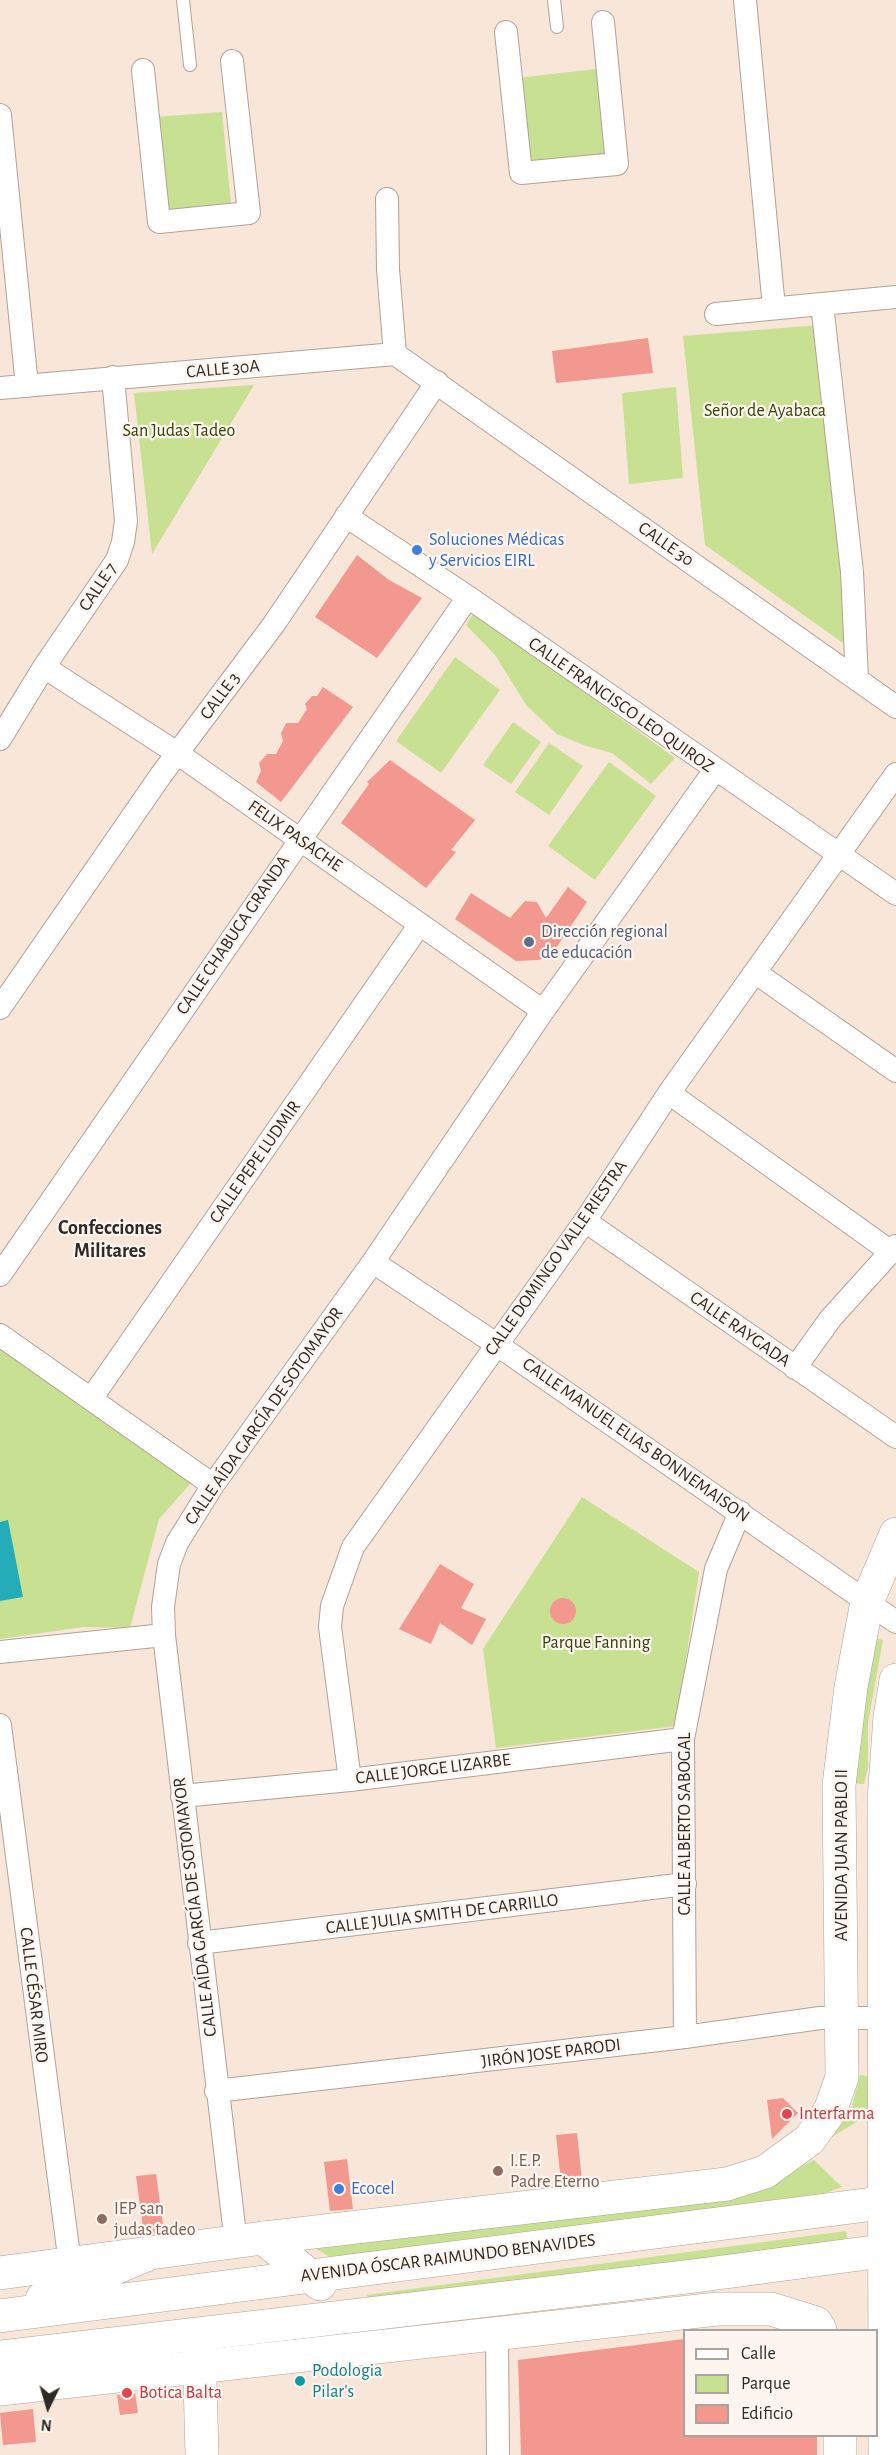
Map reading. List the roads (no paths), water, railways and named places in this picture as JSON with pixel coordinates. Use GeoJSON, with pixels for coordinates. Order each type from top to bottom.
{"type":"FeatureCollection","features":[{"type":"Feature","properties":{"kind":"main road","name":"AVENIDA JUAN PABLO II"},"geometry":{"type":"LineString","coordinates":[[249,2240],[726,2184],[765,2172],[809,2140],[830,2110],[842,2077],[839,1785],[851,1687],[867,1602],[896,1534]]}},
{"type":"Feature","properties":{"kind":"main road"},"geometry":{"type":"LineString","coordinates":[[889,2444],[891,2250],[885,2018],[890,1922],[884,1800],[890,1717],[896,1680]]}},
{"type":"Feature","properties":{"kind":"main road","name":"AVENIDA ÓSCAR RAIMUNDO BENAVIDES"},"geometry":{"type":"LineString","coordinates":[[2,2316],[890,2202]]}},
{"type":"Feature","properties":{"kind":"main road"},"geometry":{"type":"LineString","coordinates":[[0,2273],[249,2240],[311,2276],[323,2287],[327,2299],[323,2312],[311,2321]]}},
{"type":"Feature","properties":{"kind":"main road"},"geometry":{"type":"LineString","coordinates":[[0,2389],[199,2350],[311,2321],[694,2276],[891,2250]]}},
{"type":"Feature","properties":{"kind":"main road"},"geometry":{"type":"LineString","coordinates":[[2,2316],[148,2254]]}},
{"type":"Feature","properties":{"kind":"main road"},"geometry":{"type":"LineString","coordinates":[[362,2271],[348,2279],[344,2295],[352,2309],[367,2314]]}},
{"type":"Feature","properties":{"kind":"main road"},"geometry":{"type":"LineString","coordinates":[[0,2357],[199,2350],[497,2335],[717,2309],[771,2309],[818,2327]]}},
{"type":"Feature","properties":{"kind":"main road"},"geometry":{"type":"LineString","coordinates":[[199,2350],[202,2455]]}},
{"type":"Feature","properties":{"kind":"main road"},"geometry":{"type":"LineString","coordinates":[[840,2437],[840,2455]]}},
{"type":"Feature","properties":{"kind":"street"},"geometry":{"type":"LineString","coordinates":[[745,0],[774,308]]}},
{"type":"Feature","properties":{"kind":"street"},"geometry":{"type":"LineString","coordinates":[[506,32],[521,173],[617,164],[603,22]]}},
{"type":"Feature","properties":{"kind":"street"},"geometry":{"type":"LineString","coordinates":[[143,70],[159,222],[249,213],[232,61]]}},
{"type":"Feature","properties":{"kind":"street"},"geometry":{"type":"LineString","coordinates":[[0,115],[27,386]]}},
{"type":"Feature","properties":{"kind":"street"},"geometry":{"type":"LineString","coordinates":[[387,199],[395,354],[437,382]]}},
{"type":"Feature","properties":{"kind":"street"},"geometry":{"type":"LineString","coordinates":[[716,314],[896,297]]}},
{"type":"Feature","properties":{"kind":"street"},"geometry":{"type":"LineString","coordinates":[[822,304],[852,572],[857,679]]}},
{"type":"Feature","properties":{"kind":"street","name":"CALLE 30A"},"geometry":{"type":"LineString","coordinates":[[0,388],[395,354]]}},
{"type":"Feature","properties":{"kind":"street","name":"CALLE 7"},"geometry":{"type":"LineString","coordinates":[[0,739],[44,666],[117,560],[123,542],[126,521],[113,377]]}},
{"type":"Feature","properties":{"kind":"street","name":"CALLE 30"},"geometry":{"type":"LineString","coordinates":[[437,382],[896,707]]}},
{"type":"Feature","properties":{"kind":"street","name":"CALLE 3"},"geometry":{"type":"LineString","coordinates":[[0,1008],[177,753],[274,624],[437,382]]}},
{"type":"Feature","properties":{"kind":"street","name":"CALLE FRANCISCO LEO QUIROZ"},"geometry":{"type":"LineString","coordinates":[[346,516],[468,597],[896,894]]}},
{"type":"Feature","properties":{"kind":"street","name":"CALLE CHABUCA GRANDA"},"geometry":{"type":"LineString","coordinates":[[0,1275],[468,597]]}},
{"type":"Feature","properties":{"kind":"street","name":"FELIX PASACHE"},"geometry":{"type":"LineString","coordinates":[[44,666],[177,753],[543,1011]]}},
{"type":"Feature","properties":{"kind":"street","name":"CALLE AÍDA GARCÍA DE SOTOMAYOR"},"geometry":{"type":"LineString","coordinates":[[249,2240],[216,2091],[164,1635],[163,1607],[169,1564],[177,1544],[213,1485],[373,1262],[543,1011],[715,770]]}},
{"type":"Feature","properties":{"kind":"street","name":"CALLE DOMINGO VALLE RIESTRA"},"geometry":{"type":"LineString","coordinates":[[350,1780],[330,1627],[332,1606],[341,1575],[353,1547],[585,1221],[669,1093],[896,774]]}},
{"type":"Feature","properties":{"kind":"street","name":"CALLE PEPE LUDMIR"},"geometry":{"type":"LineString","coordinates":[[91,1399],[420,924]]}},
{"type":"Feature","properties":{"kind":"street"},"geometry":{"type":"LineString","coordinates":[[756,973],[896,1071]]}},
{"type":"Feature","properties":{"kind":"street"},"geometry":{"type":"LineString","coordinates":[[669,1093],[893,1249],[831,1318],[795,1368]]}},
{"type":"Feature","properties":{"kind":"street","name":"CALLE RAYGADA"},"geometry":{"type":"LineString","coordinates":[[585,1221],[896,1437]]}},
{"type":"Feature","properties":{"kind":"street","name":"CALLE MANUEL ELIAS BONNEMAISON"},"geometry":{"type":"LineString","coordinates":[[373,1262],[496,1344],[896,1622]]}},
{"type":"Feature","properties":{"kind":"street"},"geometry":{"type":"LineString","coordinates":[[0,1335],[213,1485]]}},
{"type":"Feature","properties":{"kind":"street","name":"CALLE ALBERTO SABOGAL"},"geometry":{"type":"LineString","coordinates":[[685,2037],[683,1739],[716,1569],[740,1512]]}},
{"type":"Feature","properties":{"kind":"street"},"geometry":{"type":"LineString","coordinates":[[0,1652],[164,1635]]}},
{"type":"Feature","properties":{"kind":"street","name":"CALLE CÉSAR MIRO"},"geometry":{"type":"LineString","coordinates":[[0,1725],[70,2264]]}},
{"type":"Feature","properties":{"kind":"street","name":"CALLE JORGE LIZARBE"},"geometry":{"type":"LineString","coordinates":[[182,1796],[350,1780],[683,1739]]}},
{"type":"Feature","properties":{"kind":"street","name":"CALLE JULIA SMITH DE CARRILLO"},"geometry":{"type":"LineString","coordinates":[[199,1943],[685,1884]]}},
{"type":"Feature","properties":{"kind":"street","name":"JIRÓN JOSE PARODI"},"geometry":{"type":"LineString","coordinates":[[216,2091],[843,2017],[885,2018]]}},
{"type":"Feature","properties":{"kind":"street"},"geometry":{"type":"LineString","coordinates":[[497,2335],[498,2455]]}},
{"type":"Feature","properties":{"kind":"lane"},"geometry":{"type":"LineString","coordinates":[[183,0],[190,65]]}},
{"type":"Feature","properties":{"kind":"lane"},"geometry":{"type":"LineString","coordinates":[[554,0],[557,27]]}},
{"type":"Feature","properties":{"kind":"water"},"geometry":{"type":"Polygon","coordinates":[[[8,1520],[23,1597],[0,1601],[0,1522],[8,1520]]]}},
{"type":"Feature","properties":{"kind":"place","name":"Soluciones Médicas y Servicios EIRL"},"geometry":{"type":"Point","coordinates":[417,550]}},
{"type":"Feature","properties":{"kind":"place","name":"Dirección regional de educación"},"geometry":{"type":"Point","coordinates":[529,942]}},
{"type":"Feature","properties":{"kind":"place","name":"Interfarma"},"geometry":{"type":"Point","coordinates":[787,2114]}},
{"type":"Feature","properties":{"kind":"place","name":"I.E.P. Padre Eterno"},"geometry":{"type":"Point","coordinates":[498,2171]}},
{"type":"Feature","properties":{"kind":"place","name":"Ecocel"},"geometry":{"type":"Point","coordinates":[339,2189]}},
{"type":"Feature","properties":{"kind":"place","name":"IEP san judas tadeo"},"geometry":{"type":"Point","coordinates":[102,2219]}},
{"type":"Feature","properties":{"kind":"place","name":"Podologia Pilar's"},"geometry":{"type":"Point","coordinates":[300,2381]}},
{"type":"Feature","properties":{"kind":"place","name":"Botica Balta"},"geometry":{"type":"Point","coordinates":[127,2393]}},
{"type":"Feature","properties":{"kind":"district","name":"Confecciones Militares"},"geometry":{"type":"Point","coordinates":[110,1240]}},
{"type":"Feature","properties":{"kind":"park label","name":"Señor de Ayabaca"},"geometry":{"type":"Point","coordinates":[765,411]}},
{"type":"Feature","properties":{"kind":"park label","name":"San Judas Tadeo"},"geometry":{"type":"Point","coordinates":[179,431]}},
{"type":"Feature","properties":{"kind":"park label","name":"Parque Fanning"},"geometry":{"type":"Point","coordinates":[596,1643]}}]}
